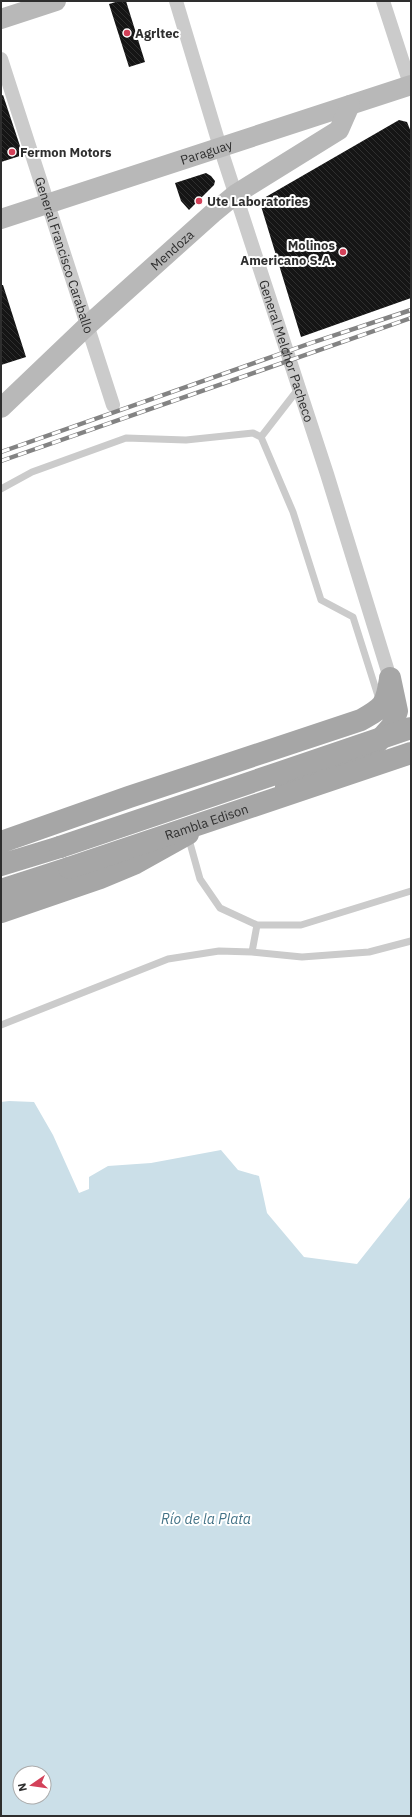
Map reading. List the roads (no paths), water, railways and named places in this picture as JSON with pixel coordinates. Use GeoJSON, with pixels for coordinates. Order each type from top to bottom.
{"type":"FeatureCollection","features":[{"type":"Feature","properties":{"kind":"main road"},"geometry":{"type":"LineString","coordinates":[[1,842],[128,797],[361,720],[378,710],[387,699],[390,678]]}},
{"type":"Feature","properties":{"kind":"main road"},"geometry":{"type":"LineString","coordinates":[[1,912],[100,878],[136,863],[187,834],[376,744],[392,726],[397,711],[390,678]]}},
{"type":"Feature","properties":{"kind":"main road","name":"Rambla Edison"},"geometry":{"type":"LineString","coordinates":[[1,865],[60,847],[411,728]]}},
{"type":"Feature","properties":{"kind":"main road","name":"Rambla Edison"},"geometry":{"type":"LineString","coordinates":[[1,890],[411,752]]}},
{"type":"Feature","properties":{"kind":"street"},"geometry":{"type":"LineString","coordinates":[[1,19],[56,1]]}},
{"type":"Feature","properties":{"kind":"street","name":"General Melchor Pacheco"},"geometry":{"type":"LineString","coordinates":[[176,1],[220,148],[299,388],[390,678]]}},
{"type":"Feature","properties":{"kind":"street"},"geometry":{"type":"LineString","coordinates":[[383,1],[411,86]]}},
{"type":"Feature","properties":{"kind":"street","name":"General Francisco Caraballo"},"geometry":{"type":"LineString","coordinates":[[1,59],[112,405]]}},
{"type":"Feature","properties":{"kind":"street","name":"Paraguay"},"geometry":{"type":"LineString","coordinates":[[1,219],[411,86]]}},
{"type":"Feature","properties":{"kind":"street","name":"Mendoza"},"geometry":{"type":"LineString","coordinates":[[1,408],[87,326],[184,238],[236,194],[339,130],[350,105]]}},
{"type":"Feature","properties":{"kind":"lane"},"geometry":{"type":"LineString","coordinates":[[261,437],[299,388]]}},
{"type":"Feature","properties":{"kind":"lane"},"geometry":{"type":"LineString","coordinates":[[1,489],[32,472],[126,438],[186,440],[253,434],[261,437],[294,512],[321,600],[352,617],[382,706]]}},
{"type":"Feature","properties":{"kind":"lane"},"geometry":{"type":"LineString","coordinates":[[187,834],[200,879],[220,908],[257,925],[301,925],[411,891]]}},
{"type":"Feature","properties":{"kind":"lane"},"geometry":{"type":"LineString","coordinates":[[252,952],[257,925]]}},
{"type":"Feature","properties":{"kind":"lane"},"geometry":{"type":"LineString","coordinates":[[1,1025],[168,959],[219,951],[252,952],[302,957],[369,952],[411,941]]}},
{"type":"Feature","properties":{"kind":"water","name":"Río de la Plata"},"geometry":{"type":"Polygon","coordinates":[[[1,1102],[34,1102],[53,1135],[79,1193],[89,1189],[89,1177],[108,1166],[151,1163],[221,1150],[238,1170],[259,1176],[267,1213],[304,1257],[357,1264],[411,1196],[411,1816],[1,1816],[1,1102]]]}},
{"type":"Feature","properties":{"kind":"railway"},"geometry":{"type":"LineString","coordinates":[[1,452],[311,343],[411,310]]}},
{"type":"Feature","properties":{"kind":"railway"},"geometry":{"type":"LineString","coordinates":[[1,461],[411,318]]}},
{"type":"Feature","properties":{"kind":"place","name":"Agrltec"},"geometry":{"type":"Point","coordinates":[127,33]}},
{"type":"Feature","properties":{"kind":"place","name":"Fermon Motors"},"geometry":{"type":"Point","coordinates":[12,152]}},
{"type":"Feature","properties":{"kind":"place","name":"Ute Laboratories"},"geometry":{"type":"Point","coordinates":[199,201]}},
{"type":"Feature","properties":{"kind":"place","name":"Molinos Americano S.A."},"geometry":{"type":"Point","coordinates":[343,252]}}]}
